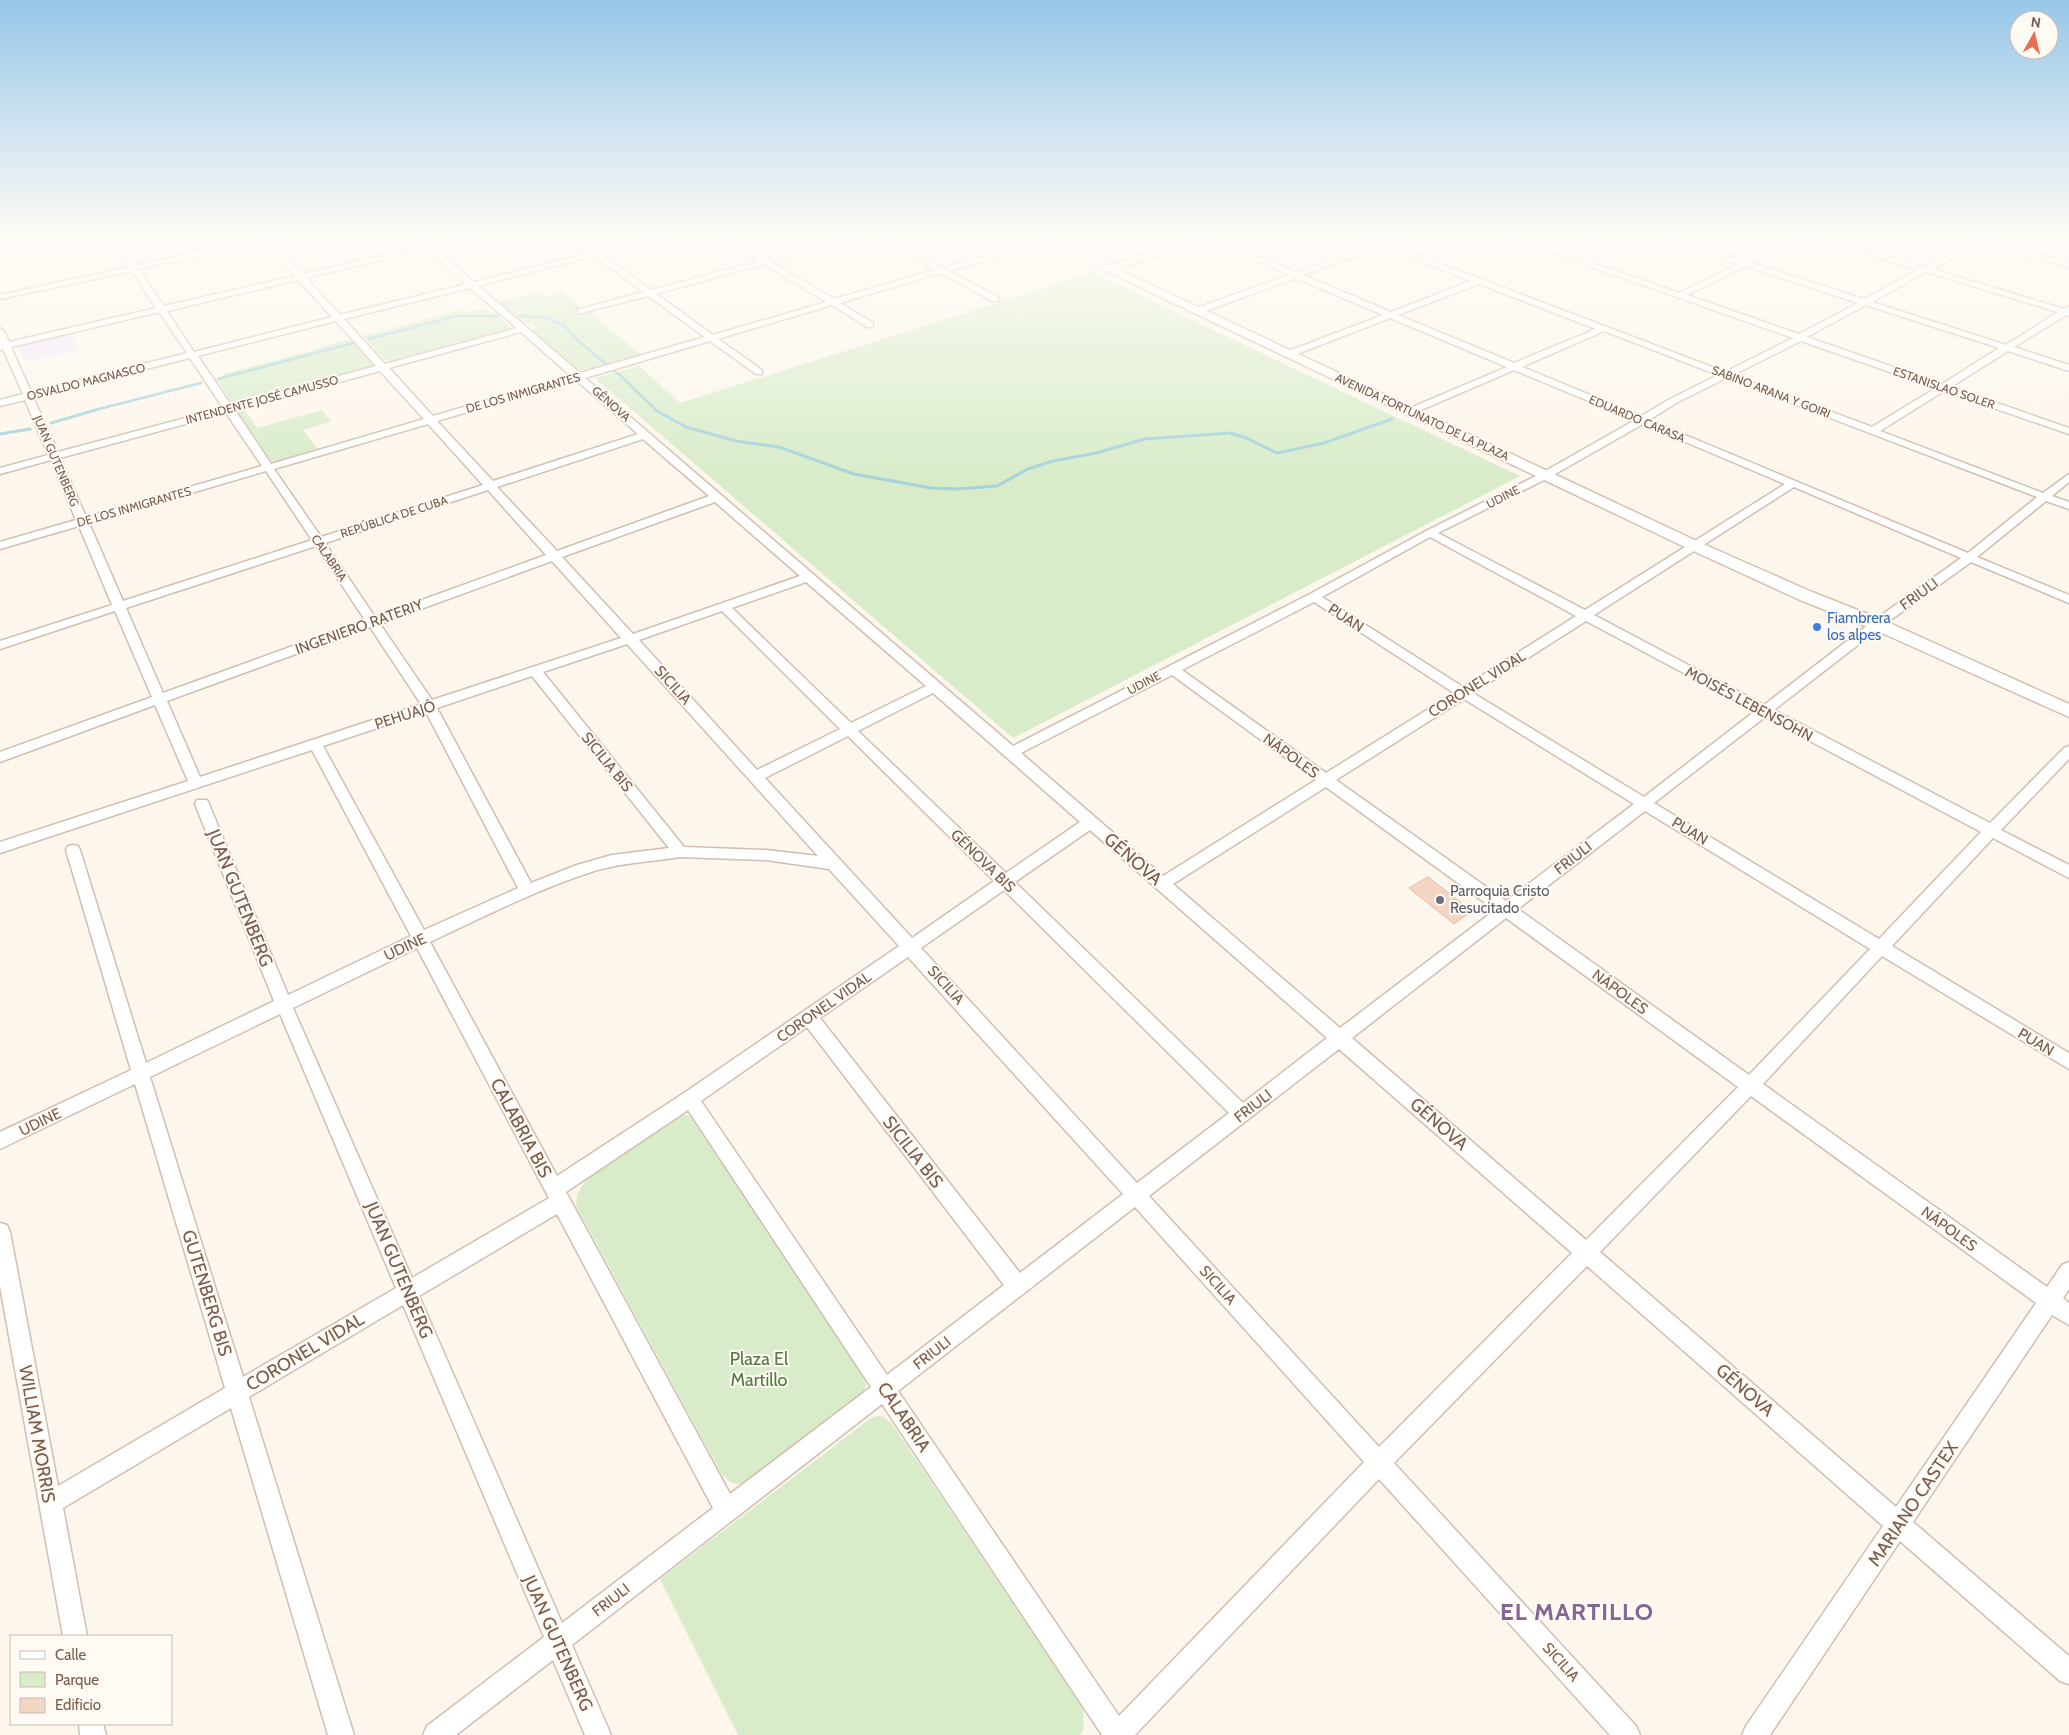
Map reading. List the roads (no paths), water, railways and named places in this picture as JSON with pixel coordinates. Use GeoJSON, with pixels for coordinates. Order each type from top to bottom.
{"type":"FeatureCollection","features":[{"type":"Feature","properties":{"kind":"main road","name":"AVENIDA FORTUNATO DE LA PLAZA"},"geometry":{"type":"LineString","coordinates":[[1210,317],[1695,546],[1874,627],[2069,711]]}},
{"type":"Feature","properties":{"kind":"main road","name":"AVENIDA FORTUNATO DE LA PLAZA"},"geometry":{"type":"LineString","coordinates":[[1874,627],[2069,723]]}},
{"type":"Feature","properties":{"kind":"street"},"geometry":{"type":"LineString","coordinates":[[3,346],[127,317]]}},
{"type":"Feature","properties":{"kind":"street","name":"CALABRIA"},"geometry":{"type":"LineString","coordinates":[[166,317],[430,707],[527,891]]}},
{"type":"Feature","properties":{"kind":"street","name":"OSVALDO MAGNASCO"},"geometry":{"type":"LineString","coordinates":[[0,404],[342,317]]}},
{"type":"Feature","properties":{"kind":"street","name":"GÉNOVA"},"geometry":{"type":"LineString","coordinates":[[510,317],[2069,1672]]}},
{"type":"Feature","properties":{"kind":"street"},"geometry":{"type":"LineString","coordinates":[[684,317],[759,372]]}},
{"type":"Feature","properties":{"kind":"street","name":"DE LOS INMIGRANTES"},"geometry":{"type":"LineString","coordinates":[[0,546],[781,317]]}},
{"type":"Feature","properties":{"kind":"street"},"geometry":{"type":"LineString","coordinates":[[857,317],[870,325]]}},
{"type":"Feature","properties":{"kind":"street"},"geometry":{"type":"LineString","coordinates":[[1289,354],[1384,317]]}},
{"type":"Feature","properties":{"kind":"street","name":"EDUARDO CARASA"},"geometry":{"type":"LineString","coordinates":[[1394,317],[2069,599]]}},
{"type":"Feature","properties":{"kind":"street","name":"SABINO ARANA Y GOIRI"},"geometry":{"type":"LineString","coordinates":[[1571,317],[2069,506]]}},
{"type":"Feature","properties":{"kind":"street","name":"ESTANISLAO SOLER"},"geometry":{"type":"LineString","coordinates":[[1744,317],[2069,431]]}},
{"type":"Feature","properties":{"kind":"street","name":"UDINE"},"geometry":{"type":"LineString","coordinates":[[1011,753],[1314,597],[1430,533],[1546,475],[1675,400],[1839,317]]}},
{"type":"Feature","properties":{"kind":"street"},"geometry":{"type":"LineString","coordinates":[[1910,317],[2069,368]]}},
{"type":"Feature","properties":{"kind":"street"},"geometry":{"type":"LineString","coordinates":[[1873,431],[2060,317]]}},
{"type":"Feature","properties":{"kind":"street","name":"SICILIA"},"geometry":{"type":"LineString","coordinates":[[338,318],[1627,1735]]}},
{"type":"Feature","properties":{"kind":"street","name":"INTENDENTE JOSÉ CAMUSSO"},"geometry":{"type":"LineString","coordinates":[[0,471],[524,329]]}},
{"type":"Feature","properties":{"kind":"street"},"geometry":{"type":"LineString","coordinates":[[1411,412],[1602,329]]}},
{"type":"Feature","properties":{"kind":"street","name":"JUAN GUTENBERG"},"geometry":{"type":"LineString","coordinates":[[0,331],[3,346],[28,396],[196,784]]}},
{"type":"Feature","properties":{"kind":"street","name":"REPÚBLICA DE CUBA"},"geometry":{"type":"LineString","coordinates":[[0,645],[646,435]]}},
{"type":"Feature","properties":{"kind":"street","name":"FRIULI"},"geometry":{"type":"LineString","coordinates":[[436,1735],[1644,803],[1874,627],[1970,557],[2043,496],[2069,477]]}},
{"type":"Feature","properties":{"kind":"street","name":"CORONEL VIDAL"},"geometry":{"type":"LineString","coordinates":[[1162,884],[1792,484]]}},
{"type":"Feature","properties":{"kind":"street","name":"INGENIERO RATERIY"},"geometry":{"type":"LineString","coordinates":[[0,757],[717,497]]}},
{"type":"Feature","properties":{"kind":"street","name":"MOISÉS LEBENSOHN"},"geometry":{"type":"LineString","coordinates":[[1430,533],[1763,712],[2069,872]]}},
{"type":"Feature","properties":{"kind":"street","name":"PEHUAJÓ"},"geometry":{"type":"LineString","coordinates":[[0,848],[631,640],[809,577]]}},
{"type":"Feature","properties":{"kind":"street","name":"PUAN"},"geometry":{"type":"LineString","coordinates":[[1314,597],[1463,693],[2069,1062]]}},
{"type":"Feature","properties":{"kind":"street","name":"GÉNOVA BIS"},"geometry":{"type":"LineString","coordinates":[[724,607],[1242,1114]]}},
{"type":"Feature","properties":{"kind":"street","name":"NÁPOLES"},"geometry":{"type":"LineString","coordinates":[[1172,669],[2069,1315]]}},
{"type":"Feature","properties":{"kind":"street","name":"SICILIA BIS"},"geometry":{"type":"LineString","coordinates":[[535,671],[680,852]]}},
{"type":"Feature","properties":{"kind":"street"},"geometry":{"type":"LineString","coordinates":[[756,776],[935,687]]}},
{"type":"Feature","properties":{"kind":"street","name":"CALABRIA BIS"},"geometry":{"type":"LineString","coordinates":[[316,745],[727,1511]]}},
{"type":"Feature","properties":{"kind":"street"},"geometry":{"type":"LineString","coordinates":[[1118,1735],[1379,1463],[1750,1086],[2069,751]]}},
{"type":"Feature","properties":{"kind":"street","name":"JUAN GUTENBERG"},"geometry":{"type":"LineString","coordinates":[[202,804],[284,1005],[408,1291],[556,1642],[598,1735]]}},
{"type":"Feature","properties":{"kind":"street","name":"CORONEL VIDAL"},"geometry":{"type":"LineString","coordinates":[[50,1503],[408,1291],[558,1195],[690,1099],[1091,822]]}},
{"type":"Feature","properties":{"kind":"street","name":"GUTENBERG BIS"},"geometry":{"type":"LineString","coordinates":[[73,850],[341,1735]]}},
{"type":"Feature","properties":{"kind":"street","name":"UDINE"},"geometry":{"type":"LineString","coordinates":[[0,1141],[420,939],[574,872],[612,861],[680,852],[766,855],[836,864]]}},
{"type":"Feature","properties":{"kind":"street","name":"SICILIA BIS"},"geometry":{"type":"LineString","coordinates":[[809,1017],[1018,1287]]}},
{"type":"Feature","properties":{"kind":"street","name":"CALABRIA"},"geometry":{"type":"LineString","coordinates":[[690,1099],[1118,1735]]}},
{"type":"Feature","properties":{"kind":"street","name":"WILLIAM MORRIS"},"geometry":{"type":"LineString","coordinates":[[0,1232],[74,1635]]}},
{"type":"Feature","properties":{"kind":"street","name":"MARIANO CASTEX"},"geometry":{"type":"LineString","coordinates":[[1756,1735],[2069,1272]]}},
{"type":"Feature","properties":{"kind":"waterway"},"geometry":{"type":"LineString","coordinates":[[368,339],[453,317]]}},
{"type":"Feature","properties":{"kind":"waterway"},"geometry":{"type":"LineString","coordinates":[[533,317],[547,318],[565,326],[575,338],[607,365]]}},
{"type":"Feature","properties":{"kind":"waterway"},"geometry":{"type":"LineString","coordinates":[[218,379],[353,343]]}},
{"type":"Feature","properties":{"kind":"waterway"},"geometry":{"type":"LineString","coordinates":[[612,370],[619,374],[657,411]]}},
{"type":"Feature","properties":{"kind":"waterway"},"geometry":{"type":"LineString","coordinates":[[91,411],[201,383]]}},
{"type":"Feature","properties":{"kind":"waterway"},"geometry":{"type":"LineString","coordinates":[[51,423],[96,410]]}},
{"type":"Feature","properties":{"kind":"waterway"},"geometry":{"type":"LineString","coordinates":[[655,410],[686,427],[736,441],[779,447],[854,474],[931,488],[957,489],[997,486],[1028,469],[1053,461],[1096,453],[1145,439],[1230,433],[1246,438],[1277,453],[1324,443],[1392,419]]}},
{"type":"Feature","properties":{"kind":"waterway"},"geometry":{"type":"LineString","coordinates":[[0,434],[30,429]]}},
{"type":"Feature","properties":{"kind":"place","name":"Fiambrera los alpes"},"geometry":{"type":"Point","coordinates":[1817,627]}},
{"type":"Feature","properties":{"kind":"place","name":"Parroquia Cristo Resucitado"},"geometry":{"type":"Point","coordinates":[1440,900]}},
{"type":"Feature","properties":{"kind":"district","name":"EL MARTILLO"},"geometry":{"type":"Point","coordinates":[1577,1612]}},
{"type":"Feature","properties":{"kind":"park label","name":"Plaza El Martillo"},"geometry":{"type":"Point","coordinates":[759,1369]}}]}
